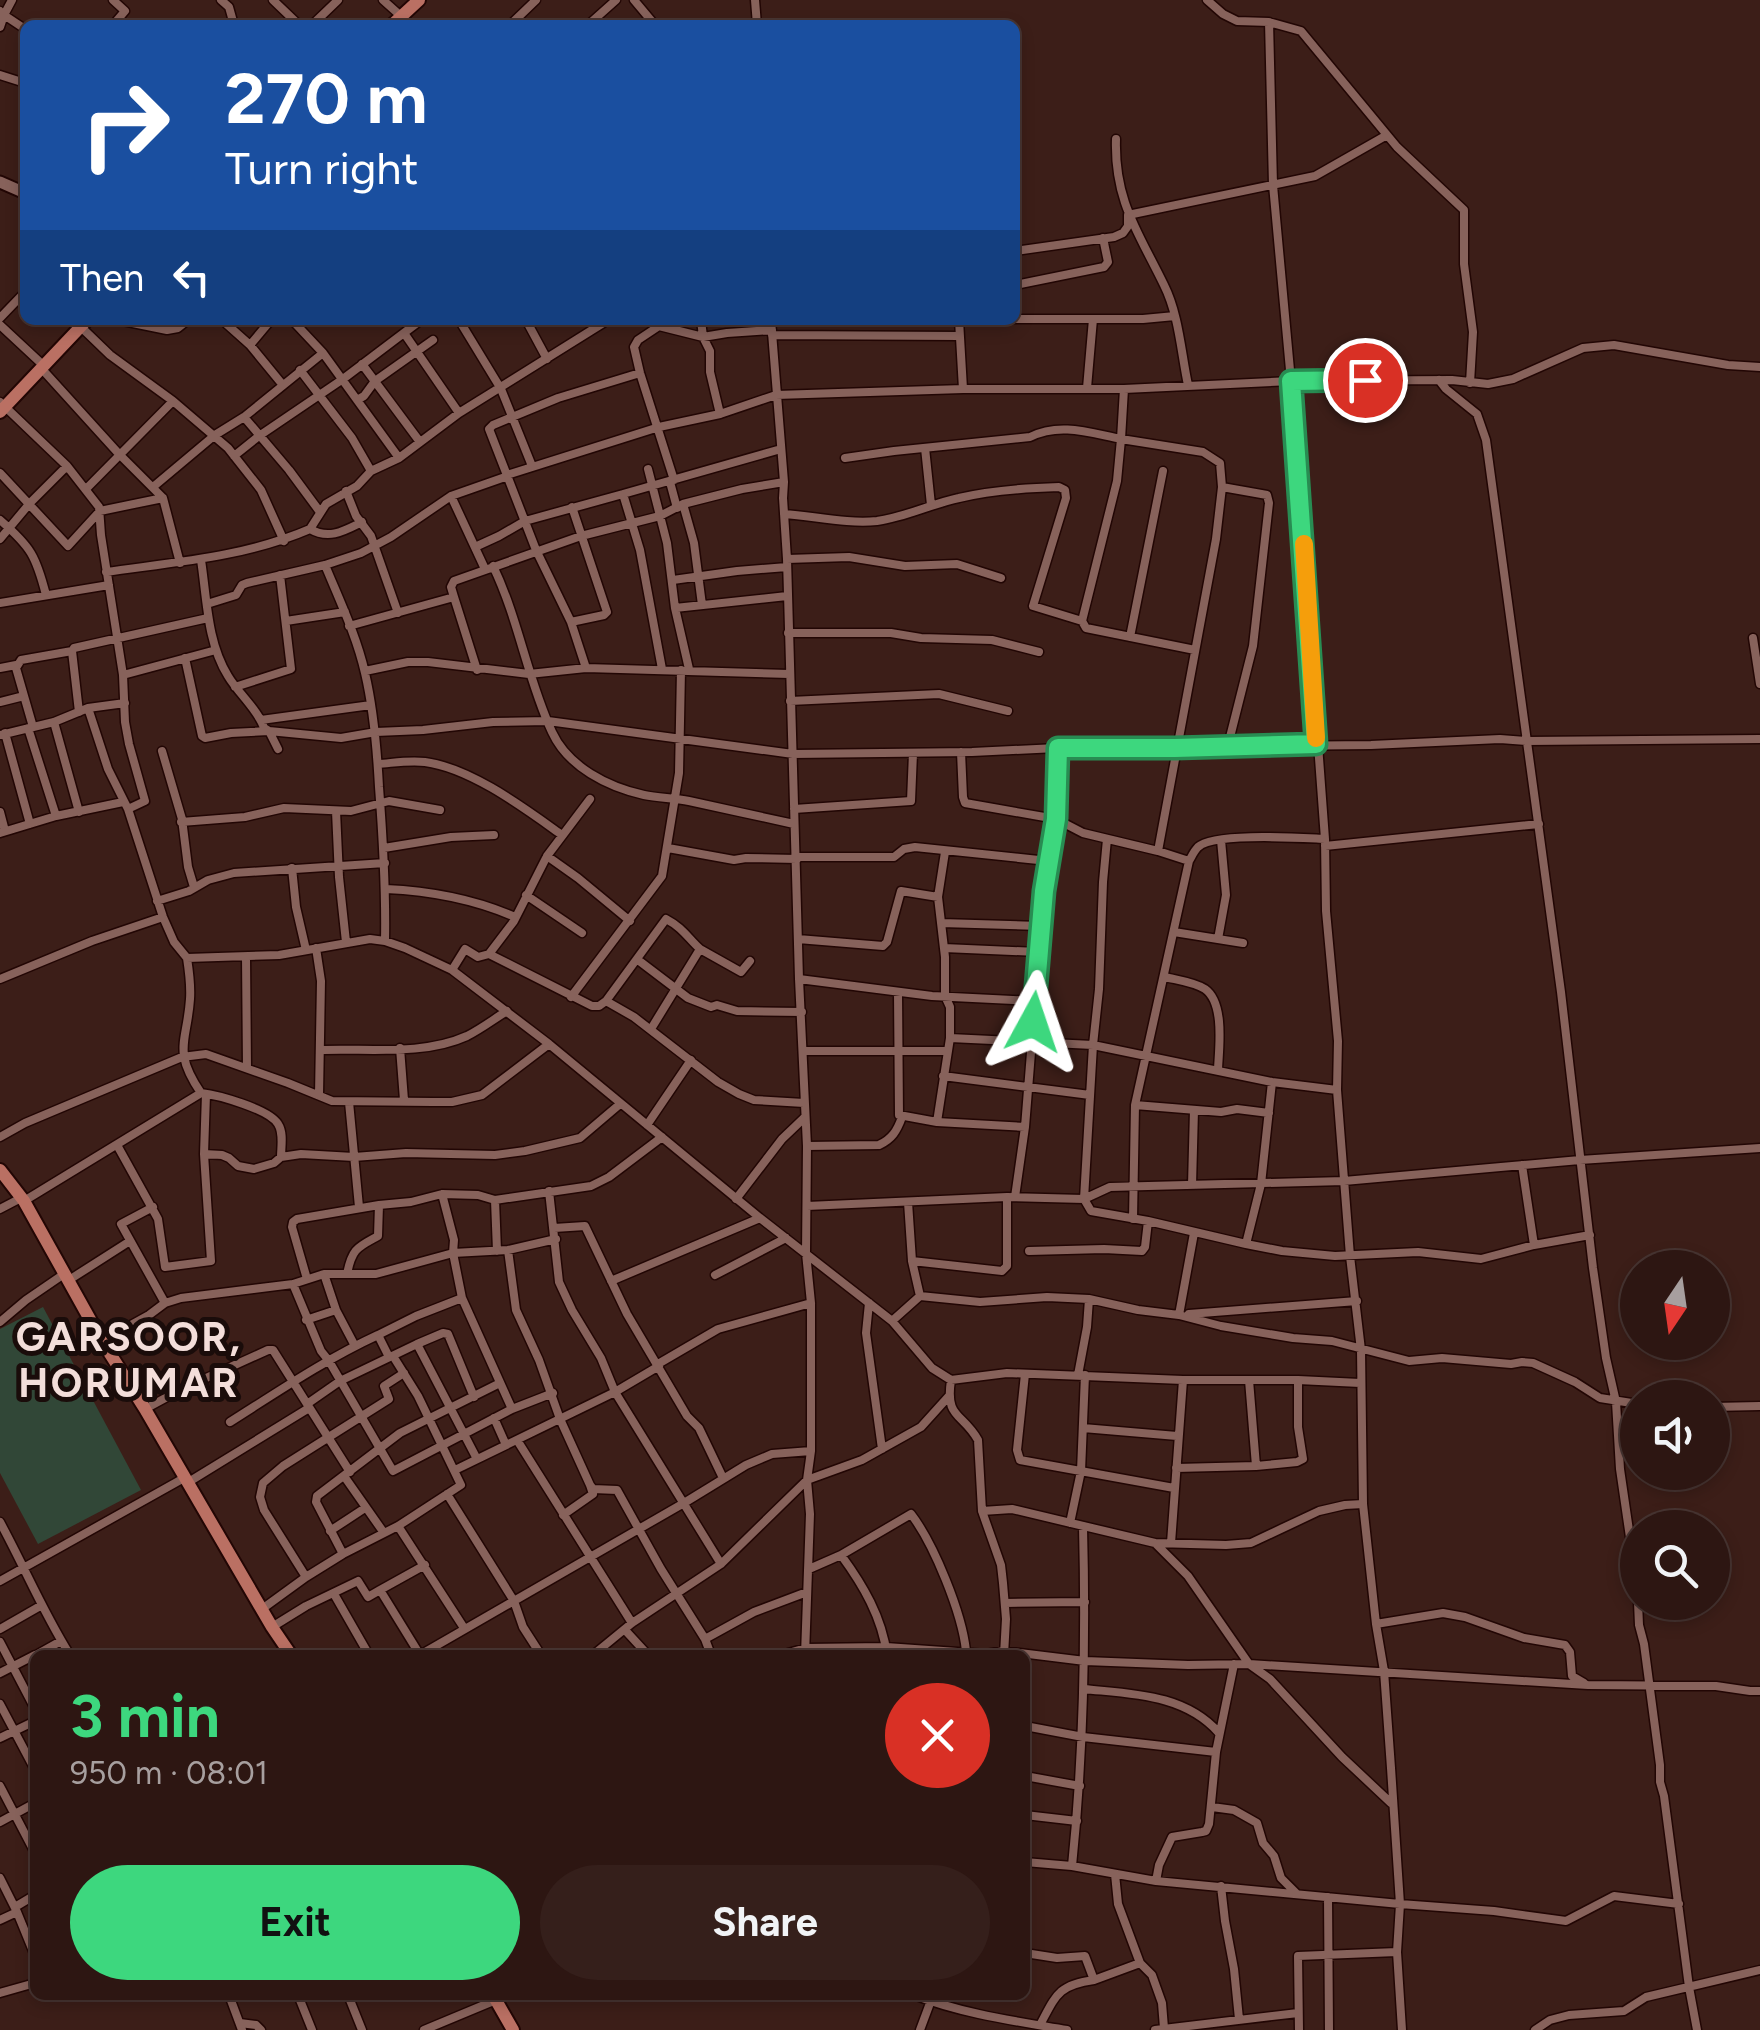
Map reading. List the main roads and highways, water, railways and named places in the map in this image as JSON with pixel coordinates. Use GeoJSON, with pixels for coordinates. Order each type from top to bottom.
{"type":"FeatureCollection","features":[{"type":"Feature","properties":{"kind":"main road"},"geometry":{"type":"LineString","coordinates":[[398,20],[419,0]]}},
{"type":"Feature","properties":{"kind":"main road"},"geometry":{"type":"LineString","coordinates":[[2,407],[83,325]]}},
{"type":"Feature","properties":{"kind":"main road"},"geometry":{"type":"LineString","coordinates":[[0,1170],[22,1200],[288,1650]]}},
{"type":"Feature","properties":{"kind":"main road"},"geometry":{"type":"LineString","coordinates":[[495,2000],[513,2030]]}},
{"type":"Feature","properties":{"kind":"district","name":"GARSOOR, HORUMAR"},"geometry":{"type":"Point","coordinates":[129,1360]}}]}
